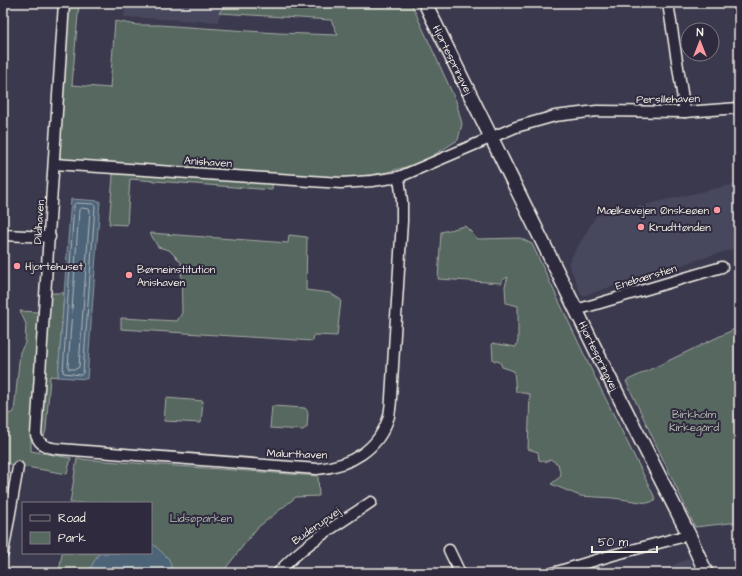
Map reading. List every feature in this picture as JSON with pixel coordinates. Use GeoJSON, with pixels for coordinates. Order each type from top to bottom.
{"type":"FeatureCollection","features":[{"type":"Feature","properties":{"kind":"street","name":"Dildhaven"},"geometry":{"type":"LineString","coordinates":[[39,442],[36,434],[64,3]]}},
{"type":"Feature","properties":{"kind":"street","name":"Hjortespringvej"},"geometry":{"type":"LineString","coordinates":[[425,3],[576,310],[689,535],[706,573]]}},
{"type":"Feature","properties":{"kind":"street"},"geometry":{"type":"LineString","coordinates":[[668,3],[685,112]]}},
{"type":"Feature","properties":{"kind":"street","name":"Persillehaven"},"geometry":{"type":"LineString","coordinates":[[492,137],[516,127],[555,116],[597,111],[685,112],[739,108]]}},
{"type":"Feature","properties":{"kind":"street"},"geometry":{"type":"LineString","coordinates":[[398,177],[492,137]]}},
{"type":"Feature","properties":{"kind":"street","name":"Anishaven"},"geometry":{"type":"LineString","coordinates":[[54,164],[341,183],[372,181],[398,177]]}},
{"type":"Feature","properties":{"kind":"street","name":"Malurthaven"},"geometry":{"type":"LineString","coordinates":[[39,442],[46,447],[60,449],[317,469],[331,468],[344,464],[367,450],[377,440],[384,428],[389,415],[391,398],[402,221],[402,201],[398,177]]}},
{"type":"Feature","properties":{"kind":"street"},"geometry":{"type":"LineString","coordinates":[[3,234],[50,237]]}},
{"type":"Feature","properties":{"kind":"street","name":"Enebærstien"},"geometry":{"type":"LineString","coordinates":[[576,310],[722,267]]}},
{"type":"Feature","properties":{"kind":"street"},"geometry":{"type":"LineString","coordinates":[[3,553],[6,511],[18,467]]}},
{"type":"Feature","properties":{"kind":"street","name":"Buderupvej"},"geometry":{"type":"LineString","coordinates":[[278,573],[287,562],[301,550],[371,502]]}},
{"type":"Feature","properties":{"kind":"street"},"geometry":{"type":"LineString","coordinates":[[553,573],[689,535]]}},
{"type":"Feature","properties":{"kind":"street"},"geometry":{"type":"LineString","coordinates":[[450,550],[460,573]]}},
{"type":"Feature","properties":{"kind":"shaded area"},"geometry":{"type":"Polygon","coordinates":[[[125,3],[222,3],[218,22],[124,17],[125,3]]]}},
{"type":"Feature","properties":{"kind":"shaded area"},"geometry":{"type":"Polygon","coordinates":[[[739,183],[739,247],[582,296],[568,263],[596,216],[739,183]]]}},
{"type":"Feature","properties":{"kind":"shaded area"},"geometry":{"type":"Polygon","coordinates":[[[689,558],[696,573],[656,573],[689,558]]]}},
{"type":"Feature","properties":{"kind":"green space"},"geometry":{"type":"Polygon","coordinates":[[[68,3],[79,3],[72,85],[110,88],[115,21],[137,25],[338,35],[331,20],[219,13],[227,3],[411,3],[456,101],[462,124],[458,140],[421,163],[383,173],[339,179],[273,173],[272,190],[130,179],[127,225],[109,224],[114,164],[67,161],[59,157],[68,3]]]}},
{"type":"Feature","properties":{"kind":"green space"},"geometry":{"type":"Polygon","coordinates":[[[465,226],[478,239],[520,238],[532,244],[590,367],[656,500],[648,503],[613,498],[580,496],[551,484],[561,476],[558,464],[550,459],[546,462],[539,460],[538,452],[528,449],[530,394],[516,392],[514,371],[502,367],[500,362],[493,360],[492,343],[516,347],[518,340],[518,306],[506,303],[505,286],[508,277],[502,280],[502,283],[438,279],[441,232],[465,226]]]}},
{"type":"Feature","properties":{"kind":"green space"},"geometry":{"type":"Polygon","coordinates":[[[150,233],[288,243],[289,235],[307,237],[306,290],[330,293],[341,300],[337,336],[314,335],[313,341],[121,329],[121,318],[177,321],[182,313],[181,262],[169,250],[158,247],[150,233]]]}},
{"type":"Feature","properties":{"kind":"green space"},"geometry":{"type":"Polygon","coordinates":[[[40,293],[64,293],[58,377],[50,376],[46,430],[43,440],[31,439],[31,451],[71,458],[67,474],[3,463],[3,416],[14,412],[20,352],[25,343],[26,324],[20,311],[38,312],[40,293]]]}},
{"type":"Feature","properties":{"kind":"green space","name":"Birkholm Kirkegård"},"geometry":{"type":"Polygon","coordinates":[[[739,327],[739,522],[695,527],[626,381],[739,327]]]}},
{"type":"Feature","properties":{"kind":"green space"},"geometry":{"type":"Polygon","coordinates":[[[166,398],[203,401],[201,423],[164,421],[166,398]]]}},
{"type":"Feature","properties":{"kind":"green space"},"geometry":{"type":"Polygon","coordinates":[[[272,406],[305,408],[308,412],[307,427],[303,430],[270,428],[272,406]]]}},
{"type":"Feature","properties":{"kind":"green space","name":"Lidsøparken"},"geometry":{"type":"Polygon","coordinates":[[[77,459],[318,476],[319,496],[296,497],[257,528],[222,573],[59,573],[62,554],[152,554],[152,502],[70,502],[77,459]]]}},
{"type":"Feature","properties":{"kind":"water"},"geometry":{"type":"Polygon","coordinates":[[[71,199],[100,201],[87,379],[58,377],[71,199]]]}},
{"type":"Feature","properties":{"kind":"water"},"geometry":{"type":"Polygon","coordinates":[[[152,543],[169,559],[173,573],[88,573],[97,556],[100,554],[152,554],[152,543]]]}},
{"type":"Feature","properties":{"kind":"place","name":"Mælkevejen Ønskeøen"},"geometry":{"type":"Point","coordinates":[717,210]}},
{"type":"Feature","properties":{"kind":"place","name":"Krudttønden"},"geometry":{"type":"Point","coordinates":[641,227]}},
{"type":"Feature","properties":{"kind":"place","name":"Hjortehuset"},"geometry":{"type":"Point","coordinates":[17,266]}},
{"type":"Feature","properties":{"kind":"place","name":"Børneinstitution Anishaven"},"geometry":{"type":"Point","coordinates":[129,275]}}]}
